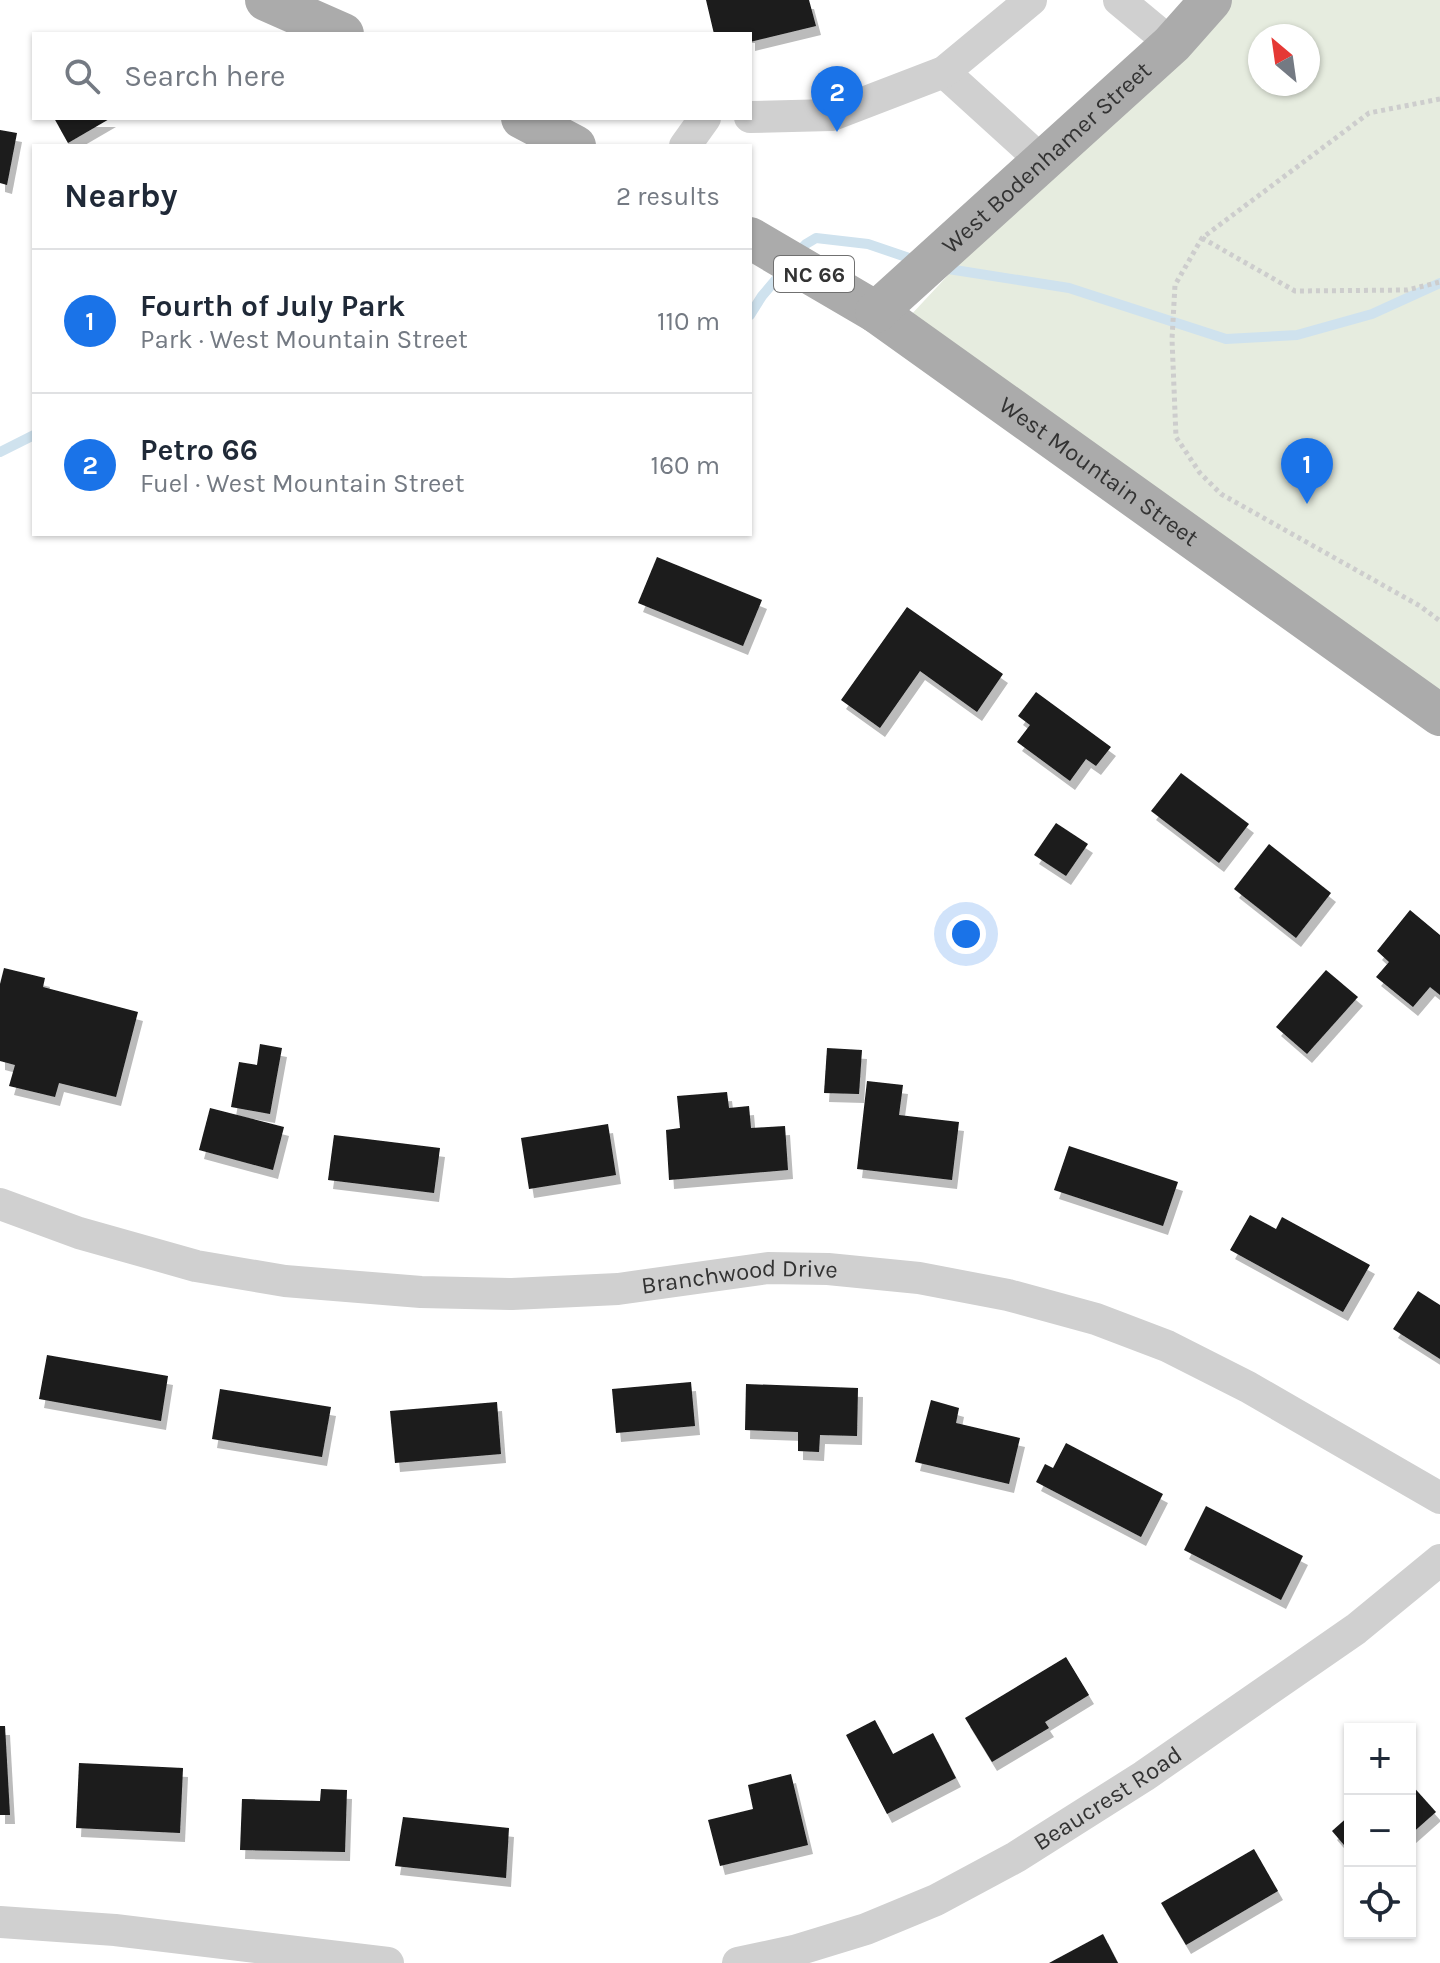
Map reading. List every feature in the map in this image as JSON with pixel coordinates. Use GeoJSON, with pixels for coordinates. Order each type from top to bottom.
{"type":"FeatureCollection","features":[{"type":"Feature","properties":{"kind":"main road"},"geometry":{"type":"LineString","coordinates":[[266,0],[338,32]]}},
{"type":"Feature","properties":{"kind":"main road","name":"West Bodenhamer Street"},"geometry":{"type":"LineString","coordinates":[[876,312],[1172,44],[1211,0]]}},
{"type":"Feature","properties":{"kind":"main road"},"geometry":{"type":"LineString","coordinates":[[526,120],[571,144]]}},
{"type":"Feature","properties":{"kind":"main road","name":"West Mountain Street"},"geometry":{"type":"LineString","coordinates":[[752,239],[876,312],[1440,715]]}},
{"type":"Feature","properties":{"kind":"street"},"geometry":{"type":"LineString","coordinates":[[752,117],[832,115],[944,72],[1031,0]]}},
{"type":"Feature","properties":{"kind":"street"},"geometry":{"type":"LineString","coordinates":[[1119,0],[1172,44]]}},
{"type":"Feature","properties":{"kind":"street"},"geometry":{"type":"LineString","coordinates":[[944,72],[1042,161]]}},
{"type":"Feature","properties":{"kind":"street"},"geometry":{"type":"LineString","coordinates":[[686,144],[704,120]]}},
{"type":"Feature","properties":{"kind":"street","name":"Branchwood Drive"},"geometry":{"type":"LineString","coordinates":[[0,1204],[79,1233],[196,1266],[285,1281],[421,1292],[512,1294],[618,1289],[768,1268],[919,1278],[1008,1295],[1096,1319],[1167,1346],[1248,1387],[1440,1498]]}},
{"type":"Feature","properties":{"kind":"street","name":"Beaucrest Road"},"geometry":{"type":"LineString","coordinates":[[738,1963],[794,1951],[866,1929],[936,1900],[1016,1857],[1144,1776],[1356,1629],[1440,1560]]}},
{"type":"Feature","properties":{"kind":"street"},"geometry":{"type":"LineString","coordinates":[[0,1922],[115,1930],[388,1963]]}},
{"type":"Feature","properties":{"kind":"path"},"geometry":{"type":"LineString","coordinates":[[1440,99],[1369,113],[1202,238],[1175,285],[1172,339],[1176,437],[1200,473],[1221,494],[1420,606],[1440,621]]}},
{"type":"Feature","properties":{"kind":"path"},"geometry":{"type":"LineString","coordinates":[[1202,238],[1295,291],[1407,290],[1440,282]]}},
{"type":"Feature","properties":{"kind":"shaded area"},"geometry":{"type":"Polygon","coordinates":[[[1205,0],[1440,0],[1440,692],[909,317],[1205,0]]]}},
{"type":"Feature","properties":{"kind":"building"},"geometry":{"type":"Polygon","coordinates":[[[706,0],[809,0],[816,26],[752,42],[752,32],[714,32],[706,0]]]}},
{"type":"Feature","properties":{"kind":"building"},"geometry":{"type":"Polygon","coordinates":[[[55,120],[108,120],[68,143],[55,120]]]}},
{"type":"Feature","properties":{"kind":"building"},"geometry":{"type":"Polygon","coordinates":[[[0,130],[17,133],[7,185],[0,183],[0,130]]]}},
{"type":"Feature","properties":{"kind":"building"},"geometry":{"type":"Polygon","coordinates":[[[657,557],[762,600],[743,646],[638,603],[657,557]]]}},
{"type":"Feature","properties":{"kind":"building"},"geometry":{"type":"Polygon","coordinates":[[[907,607],[1003,674],[977,712],[920,671],[880,728],[841,700],[907,607]]]}},
{"type":"Feature","properties":{"kind":"building"},"geometry":{"type":"Polygon","coordinates":[[[1036,692],[1111,747],[1096,766],[1086,759],[1070,781],[1017,742],[1030,725],[1018,716],[1036,692]]]}},
{"type":"Feature","properties":{"kind":"building"},"geometry":{"type":"Polygon","coordinates":[[[1181,773],[1249,824],[1219,863],[1151,811],[1181,773]]]}},
{"type":"Feature","properties":{"kind":"building"},"geometry":{"type":"Polygon","coordinates":[[[1056,823],[1088,844],[1066,876],[1034,855],[1056,823]]]}},
{"type":"Feature","properties":{"kind":"building"},"geometry":{"type":"Polygon","coordinates":[[[1269,844],[1331,893],[1296,938],[1234,889],[1269,844]]]}},
{"type":"Feature","properties":{"kind":"building"},"geometry":{"type":"Polygon","coordinates":[[[1410,910],[1440,935],[1440,995],[1430,987],[1413,1007],[1376,977],[1389,962],[1377,951],[1410,910]]]}},
{"type":"Feature","properties":{"kind":"building"},"geometry":{"type":"Polygon","coordinates":[[[4,968],[45,978],[43,987],[138,1012],[116,1097],[59,1083],[55,1097],[9,1086],[15,1065],[0,1061],[0,984],[4,968]]]}},
{"type":"Feature","properties":{"kind":"building"},"geometry":{"type":"Polygon","coordinates":[[[1326,970],[1358,997],[1307,1054],[1276,1027],[1326,970]]]}},
{"type":"Feature","properties":{"kind":"building"},"geometry":{"type":"Polygon","coordinates":[[[260,1044],[282,1048],[270,1114],[231,1107],[239,1062],[257,1065],[260,1044]]]}},
{"type":"Feature","properties":{"kind":"building"},"geometry":{"type":"Polygon","coordinates":[[[827,1048],[862,1050],[859,1094],[824,1093],[827,1048]]]}},
{"type":"Feature","properties":{"kind":"building"},"geometry":{"type":"Polygon","coordinates":[[[867,1081],[903,1085],[899,1115],[959,1122],[952,1180],[857,1169],[867,1081]]]}},
{"type":"Feature","properties":{"kind":"building"},"geometry":{"type":"Polygon","coordinates":[[[727,1092],[729,1108],[749,1106],[751,1128],[785,1126],[788,1170],[669,1180],[666,1130],[680,1128],[677,1096],[727,1092]]]}},
{"type":"Feature","properties":{"kind":"building"},"geometry":{"type":"Polygon","coordinates":[[[210,1108],[284,1127],[273,1170],[199,1150],[210,1108]]]}},
{"type":"Feature","properties":{"kind":"building"},"geometry":{"type":"Polygon","coordinates":[[[608,1124],[616,1175],[529,1189],[521,1138],[608,1124]]]}},
{"type":"Feature","properties":{"kind":"building"},"geometry":{"type":"Polygon","coordinates":[[[334,1135],[440,1148],[434,1193],[328,1180],[334,1135]]]}},
{"type":"Feature","properties":{"kind":"building"},"geometry":{"type":"Polygon","coordinates":[[[1069,1146],[1178,1182],[1163,1226],[1054,1190],[1069,1146]]]}},
{"type":"Feature","properties":{"kind":"building"},"geometry":{"type":"Polygon","coordinates":[[[1250,1215],[1276,1229],[1282,1217],[1370,1265],[1343,1312],[1230,1250],[1250,1215]]]}},
{"type":"Feature","properties":{"kind":"building"},"geometry":{"type":"Polygon","coordinates":[[[1418,1291],[1440,1305],[1440,1359],[1393,1329],[1418,1291]]]}},
{"type":"Feature","properties":{"kind":"building"},"geometry":{"type":"Polygon","coordinates":[[[47,1355],[168,1376],[161,1421],[39,1399],[47,1355]]]}},
{"type":"Feature","properties":{"kind":"building"},"geometry":{"type":"Polygon","coordinates":[[[691,1382],[695,1426],[616,1433],[612,1389],[691,1382]]]}},
{"type":"Feature","properties":{"kind":"building"},"geometry":{"type":"Polygon","coordinates":[[[746,1384],[858,1388],[857,1436],[820,1435],[819,1452],[798,1451],[798,1432],[745,1430],[746,1384]]]}},
{"type":"Feature","properties":{"kind":"building"},"geometry":{"type":"Polygon","coordinates":[[[220,1389],[331,1407],[322,1457],[212,1439],[220,1389]]]}},
{"type":"Feature","properties":{"kind":"building"},"geometry":{"type":"Polygon","coordinates":[[[931,1400],[959,1408],[956,1423],[1020,1438],[1009,1484],[915,1462],[931,1400]]]}},
{"type":"Feature","properties":{"kind":"building"},"geometry":{"type":"Polygon","coordinates":[[[497,1402],[501,1454],[395,1463],[390,1411],[497,1402]]]}},
{"type":"Feature","properties":{"kind":"building"},"geometry":{"type":"Polygon","coordinates":[[[1066,1443],[1163,1494],[1141,1537],[1036,1482],[1045,1464],[1053,1468],[1066,1443]]]}},
{"type":"Feature","properties":{"kind":"building"},"geometry":{"type":"Polygon","coordinates":[[[1206,1506],[1303,1556],[1281,1600],[1184,1550],[1206,1506]]]}},
{"type":"Feature","properties":{"kind":"building"},"geometry":{"type":"Polygon","coordinates":[[[1066,1657],[1089,1695],[1045,1722],[1049,1728],[992,1762],[965,1718],[1066,1657]]]}},
{"type":"Feature","properties":{"kind":"building"},"geometry":{"type":"Polygon","coordinates":[[[875,1720],[893,1754],[933,1733],[956,1778],[887,1814],[846,1735],[875,1720]]]}},
{"type":"Feature","properties":{"kind":"building"},"geometry":{"type":"Polygon","coordinates":[[[0,1726],[5,1726],[10,1815],[0,1815],[0,1726]]]}},
{"type":"Feature","properties":{"kind":"building"},"geometry":{"type":"Polygon","coordinates":[[[79,1763],[183,1768],[180,1833],[76,1828],[79,1763]]]}},
{"type":"Feature","properties":{"kind":"building"},"geometry":{"type":"Polygon","coordinates":[[[791,1774],[808,1845],[720,1866],[708,1820],[753,1809],[748,1785],[791,1774]]]}},
{"type":"Feature","properties":{"kind":"building"},"geometry":{"type":"Polygon","coordinates":[[[321,1789],[347,1790],[345,1852],[240,1850],[242,1799],[320,1801],[321,1789]]]}},
{"type":"Feature","properties":{"kind":"building"},"geometry":{"type":"Polygon","coordinates":[[[1416,1790],[1436,1812],[1416,1830],[1416,1790]]]}},
{"type":"Feature","properties":{"kind":"building"},"geometry":{"type":"Polygon","coordinates":[[[403,1817],[509,1828],[506,1878],[395,1866],[403,1817]]]}},
{"type":"Feature","properties":{"kind":"building"},"geometry":{"type":"Polygon","coordinates":[[[1344,1820],[1344,1845],[1332,1831],[1344,1820]]]}},
{"type":"Feature","properties":{"kind":"building"},"geometry":{"type":"Polygon","coordinates":[[[1254,1849],[1278,1891],[1186,1945],[1161,1903],[1254,1849]]]}},
{"type":"Feature","properties":{"kind":"building"},"geometry":{"type":"Polygon","coordinates":[[[1103,1934],[1118,1963],[1049,1963],[1103,1934]]]}},
{"type":"Feature","properties":{"kind":"waterway"},"geometry":{"type":"LineString","coordinates":[[796,254],[816,238],[868,244],[915,260]]}},
{"type":"Feature","properties":{"kind":"waterway"},"geometry":{"type":"LineString","coordinates":[[942,268],[1069,288],[1226,339],[1297,335],[1372,314],[1440,283]]}},
{"type":"Feature","properties":{"kind":"waterway"},"geometry":{"type":"LineString","coordinates":[[752,312],[784,270]]}},
{"type":"Feature","properties":{"kind":"waterway"},"geometry":{"type":"LineString","coordinates":[[0,452],[32,436]]}},
{"type":"Feature","properties":{"kind":"place","name":"Petro 66"},"geometry":{"type":"Point","coordinates":[837,132]}},
{"type":"Feature","properties":{"kind":"place","name":"Fourth of July Park"},"geometry":{"type":"Point","coordinates":[1307,504]}}]}
